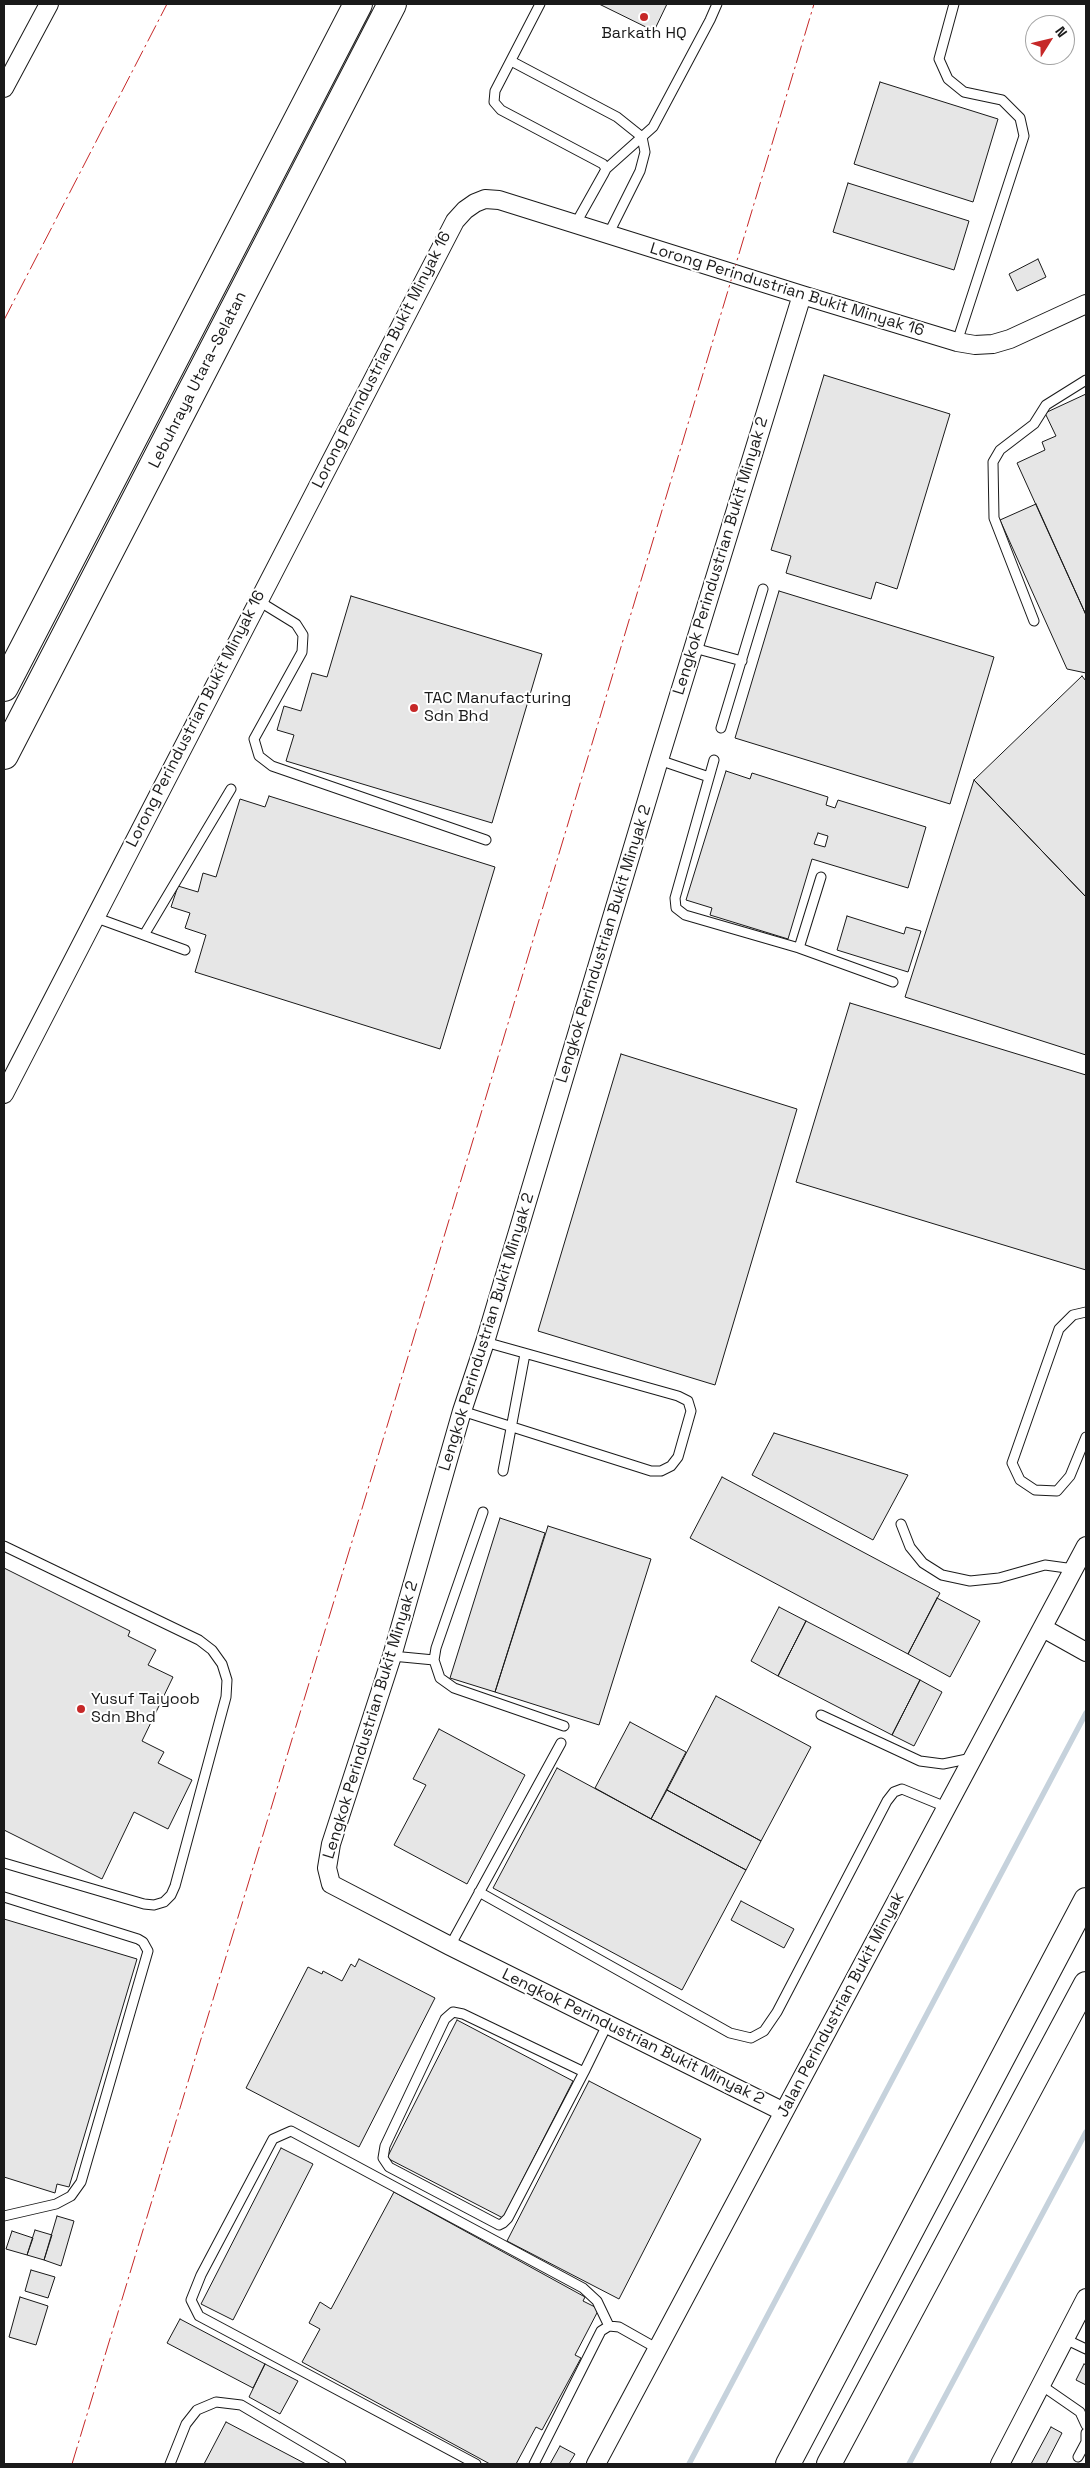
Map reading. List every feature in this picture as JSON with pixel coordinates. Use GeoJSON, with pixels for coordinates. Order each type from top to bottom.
{"type":"FeatureCollection","features":[{"type":"Feature","properties":{"kind":"highway","name":"Lebuhraya Utara–Selatan"},"geometry":{"type":"LineString","coordinates":[[4,687],[358,4]]}},
{"type":"Feature","properties":{"kind":"highway","name":"Lebuhraya Utara–Selatan"},"geometry":{"type":"LineString","coordinates":[[4,755],[392,4]]}},
{"type":"Feature","properties":{"kind":"main road"},"geometry":{"type":"LineString","coordinates":[[788,2464],[1086,1900]]}},
{"type":"Feature","properties":{"kind":"main road"},"geometry":{"type":"LineString","coordinates":[[829,2464],[1086,1984]]}},
{"type":"Feature","properties":{"kind":"street"},"geometry":{"type":"LineString","coordinates":[[4,88],[49,4]]}},
{"type":"Feature","properties":{"kind":"street","name":"Lorong Perindustrian Bukit Minyak 16"},"geometry":{"type":"LineString","coordinates":[[4,1094],[257,600],[455,221],[475,203],[485,200],[498,200],[802,295],[957,342],[975,345],[1001,342],[1086,304]]}},
{"type":"Feature","properties":{"kind":"street","name":"Lengkok Perindustrian Bukit Minyak 2"},"geometry":{"type":"LineString","coordinates":[[784,2112],[450,1946],[332,1884],[326,1868],[331,1844],[392,1656],[462,1411],[485,1342],[658,760],[802,295]]}},
{"type":"Feature","properties":{"kind":"street","name":"Jalan Perindustrian Bukit Minyak"},"geometry":{"type":"LineString","coordinates":[[596,2464],[1086,1546]]}},
{"type":"Feature","properties":{"kind":"street"},"geometry":{"type":"LineString","coordinates":[[1043,1628],[1086,1652]]}},
{"type":"Feature","properties":{"kind":"street"},"geometry":{"type":"LineString","coordinates":[[1000,2464],[1086,2298]]}},
{"type":"Feature","properties":{"kind":"lane"},"geometry":{"type":"LineString","coordinates":[[540,4],[493,96],[497,106],[598,160],[606,169]]}},
{"type":"Feature","properties":{"kind":"lane"},"geometry":{"type":"LineString","coordinates":[[576,223],[606,169],[653,127],[717,4]]}},
{"type":"Feature","properties":{"kind":"lane"},"geometry":{"type":"LineString","coordinates":[[954,4],[939,59],[948,79],[964,92],[1002,100],[1020,118],[1024,136],[957,342]]}},
{"type":"Feature","properties":{"kind":"lane"},"geometry":{"type":"LineString","coordinates":[[510,61],[617,117],[642,137],[645,152],[640,171],[608,235]]}},
{"type":"Feature","properties":{"kind":"lane"},"geometry":{"type":"LineString","coordinates":[[1034,622],[994,518],[994,462],[1000,450],[1034,424],[1046,405],[1086,380]]}},
{"type":"Feature","properties":{"kind":"lane"},"geometry":{"type":"LineString","coordinates":[[721,728],[763,589]]}},
{"type":"Feature","properties":{"kind":"lane"},"geometry":{"type":"LineString","coordinates":[[257,600],[296,624],[303,635],[302,652],[254,739],[259,756],[272,766],[486,840]]}},
{"type":"Feature","properties":{"kind":"lane"},"geometry":{"type":"LineString","coordinates":[[694,648],[742,660]]}},
{"type":"Feature","properties":{"kind":"lane"},"geometry":{"type":"LineString","coordinates":[[658,760],[709,777]]}},
{"type":"Feature","properties":{"kind":"lane"},"geometry":{"type":"LineString","coordinates":[[714,760],[675,898],[676,908],[685,915],[799,948],[893,982]]}},
{"type":"Feature","properties":{"kind":"lane"},"geometry":{"type":"LineString","coordinates":[[144,935],[231,789]]}},
{"type":"Feature","properties":{"kind":"lane"},"geometry":{"type":"LineString","coordinates":[[799,948],[821,877]]}},
{"type":"Feature","properties":{"kind":"lane"},"geometry":{"type":"LineString","coordinates":[[94,917],[185,950]]}},
{"type":"Feature","properties":{"kind":"lane"},"geometry":{"type":"LineString","coordinates":[[1086,1312],[1073,1315],[1060,1329],[1012,1463],[1020,1480],[1035,1490],[1057,1491],[1070,1476],[1086,1437]]}},
{"type":"Feature","properties":{"kind":"lane"},"geometry":{"type":"LineString","coordinates":[[462,1411],[651,1471],[661,1471],[671,1466],[678,1457],[691,1411],[688,1401],[678,1396],[485,1342]]}},
{"type":"Feature","properties":{"kind":"lane"},"geometry":{"type":"LineString","coordinates":[[503,1471],[525,1354]]}},
{"type":"Feature","properties":{"kind":"lane"},"geometry":{"type":"LineString","coordinates":[[483,1512],[434,1660],[440,1678],[454,1688],[564,1726]]}},
{"type":"Feature","properties":{"kind":"lane"},"geometry":{"type":"LineString","coordinates":[[902,1524],[910,1547],[923,1563],[942,1575],[970,1581],[999,1578],[1046,1565],[1074,1568]]}},
{"type":"Feature","properties":{"kind":"lane"},"geometry":{"type":"LineString","coordinates":[[4,1546],[199,1640],[212,1650],[222,1664],[226,1680],[226,1697],[175,1886],[171,1895],[164,1902],[154,1905],[144,1904],[4,1863]]}},
{"type":"Feature","properties":{"kind":"lane"},"geometry":{"type":"LineString","coordinates":[[392,1656],[434,1660]]}},
{"type":"Feature","properties":{"kind":"lane"},"geometry":{"type":"LineString","coordinates":[[821,1715],[920,1761],[943,1764],[973,1758]]}},
{"type":"Feature","properties":{"kind":"lane"},"geometry":{"type":"LineString","coordinates":[[450,1946],[561,1743]]}},
{"type":"Feature","properties":{"kind":"lane"},"geometry":{"type":"LineString","coordinates":[[479,1892],[730,2033],[751,2038],[764,2031],[776,2012],[887,1801],[894,1792],[902,1789],[946,1807]]}},
{"type":"Feature","properties":{"kind":"lane"},"geometry":{"type":"LineString","coordinates":[[4,1897],[138,1939],[143,1942],[148,1951],[81,2182],[71,2196],[56,2204],[4,2216]]}},
{"type":"Feature","properties":{"kind":"lane"},"geometry":{"type":"LineString","coordinates":[[584,2072],[463,2014],[453,2012],[445,2019],[385,2146],[383,2158],[389,2167],[499,2225],[503,2223],[508,2218],[584,2072],[607,2025]]}},
{"type":"Feature","properties":{"kind":"lane"},"geometry":{"type":"LineString","coordinates":[[476,2464],[199,2316],[192,2300],[201,2275],[272,2139],[291,2131],[583,2288],[597,2301],[609,2326]]}},
{"type":"Feature","properties":{"kind":"lane"},"geometry":{"type":"LineString","coordinates":[[534,2464],[601,2331],[609,2326],[619,2327],[658,2349]]}},
{"type":"Feature","properties":{"kind":"lane"},"geometry":{"type":"LineString","coordinates":[[1065,2339],[1086,2349]]}},
{"type":"Feature","properties":{"kind":"lane"},"geometry":{"type":"LineString","coordinates":[[1041,2385],[1080,2412],[1086,2425]]}},
{"type":"Feature","properties":{"kind":"lane"},"geometry":{"type":"LineString","coordinates":[[170,2464],[186,2424],[197,2410],[216,2402],[241,2405],[341,2464]]}},
{"type":"Feature","properties":{"kind":"lane"},"geometry":{"type":"LineString","coordinates":[[1078,2457],[1086,2442],[1086,2433]]}},
{"type":"Feature","properties":{"kind":"building","name":"Barkath HQ"},"geometry":{"type":"Polygon","coordinates":[[[599,4],[667,4],[654,31],[599,4]]]}},
{"type":"Feature","properties":{"kind":"building"},"geometry":{"type":"Polygon","coordinates":[[[880,82],[998,119],[973,202],[854,164],[880,82]]]}},
{"type":"Feature","properties":{"kind":"building"},"geometry":{"type":"Polygon","coordinates":[[[848,183],[969,221],[954,270],[833,232],[848,183]]]}},
{"type":"Feature","properties":{"kind":"building"},"geometry":{"type":"Polygon","coordinates":[[[1038,259],[1046,277],[1017,291],[1009,274],[1038,259]]]}},
{"type":"Feature","properties":{"kind":"building"},"geometry":{"type":"Polygon","coordinates":[[[824,375],[950,414],[897,589],[876,582],[871,599],[786,573],[791,556],[771,550],[824,375]]]}},
{"type":"Feature","properties":{"kind":"building"},"geometry":{"type":"Polygon","coordinates":[[[1086,394],[1086,615],[1017,463],[1045,450],[1042,442],[1056,436],[1045,413],[1086,394]]]}},
{"type":"Feature","properties":{"kind":"building"},"geometry":{"type":"Polygon","coordinates":[[[1036,504],[1086,615],[1086,673],[1067,669],[1000,520],[1036,504]]]}},
{"type":"Feature","properties":{"kind":"building"},"geometry":{"type":"Polygon","coordinates":[[[779,591],[994,657],[950,804],[735,738],[779,591]]]}},
{"type":"Feature","properties":{"kind":"building","name":"TAC Manufacturing Sdn Bhd"},"geometry":{"type":"Polygon","coordinates":[[[351,596],[542,654],[492,823],[286,761],[294,735],[277,730],[284,706],[301,711],[312,673],[327,677],[351,596]]]}},
{"type":"Feature","properties":{"kind":"building"},"geometry":{"type":"Polygon","coordinates":[[[1082,676],[1086,681],[1086,897],[974,780],[1082,676]]]}},
{"type":"Feature","properties":{"kind":"building"},"geometry":{"type":"Polygon","coordinates":[[[726,771],[750,779],[752,773],[828,797],[826,805],[835,808],[838,800],[926,827],[908,888],[812,859],[788,939],[710,915],[712,908],[686,900],[726,771]],[[818,833],[814,844],[825,847],[828,836],[818,833]]]}},
{"type":"Feature","properties":{"kind":"building"},"geometry":{"type":"Polygon","coordinates":[[[974,780],[1086,897],[1086,1055],[905,997],[974,780]]]}},
{"type":"Feature","properties":{"kind":"building"},"geometry":{"type":"Polygon","coordinates":[[[269,796],[495,867],[440,1049],[195,972],[206,935],[185,928],[190,913],[171,907],[178,886],[198,892],[203,873],[216,877],[240,799],[265,807],[269,796]]]}},
{"type":"Feature","properties":{"kind":"building"},"geometry":{"type":"Polygon","coordinates":[[[847,916],[904,934],[906,927],[921,931],[908,972],[837,950],[847,916]]]}},
{"type":"Feature","properties":{"kind":"building"},"geometry":{"type":"Polygon","coordinates":[[[850,1003],[1086,1075],[1086,1270],[796,1182],[850,1003]]]}},
{"type":"Feature","properties":{"kind":"building"},"geometry":{"type":"Polygon","coordinates":[[[621,1054],[797,1109],[715,1385],[538,1331],[621,1054]]]}},
{"type":"Feature","properties":{"kind":"building"},"geometry":{"type":"Polygon","coordinates":[[[774,1433],[908,1475],[873,1540],[752,1475],[774,1433]]]}},
{"type":"Feature","properties":{"kind":"building"},"geometry":{"type":"Polygon","coordinates":[[[722,1477],[940,1593],[908,1654],[690,1538],[722,1477]]]}},
{"type":"Feature","properties":{"kind":"building"},"geometry":{"type":"Polygon","coordinates":[[[500,1518],[545,1533],[495,1692],[450,1678],[500,1518]]]}},
{"type":"Feature","properties":{"kind":"building"},"geometry":{"type":"Polygon","coordinates":[[[548,1526],[651,1559],[599,1725],[495,1692],[548,1526]]]}},
{"type":"Feature","properties":{"kind":"building","name":"Yusuf Taiyoob Sdn Bhd"},"geometry":{"type":"Polygon","coordinates":[[[4,1568],[130,1631],[128,1636],[156,1650],[148,1665],[173,1677],[142,1741],[164,1752],[158,1763],[192,1780],[168,1829],[134,1812],[102,1879],[4,1830],[4,1568]]]}},
{"type":"Feature","properties":{"kind":"building"},"geometry":{"type":"Polygon","coordinates":[[[937,1598],[980,1621],[950,1677],[908,1654],[937,1598]]]}},
{"type":"Feature","properties":{"kind":"building"},"geometry":{"type":"Polygon","coordinates":[[[779,1607],[806,1621],[778,1676],[751,1661],[779,1607]]]}},
{"type":"Feature","properties":{"kind":"building"},"geometry":{"type":"Polygon","coordinates":[[[806,1621],[920,1680],[892,1735],[778,1676],[806,1621]]]}},
{"type":"Feature","properties":{"kind":"building"},"geometry":{"type":"Polygon","coordinates":[[[920,1680],[942,1692],[914,1746],[892,1735],[920,1680]]]}},
{"type":"Feature","properties":{"kind":"building"},"geometry":{"type":"Polygon","coordinates":[[[716,1696],[811,1747],[761,1841],[667,1790],[716,1696]]]}},
{"type":"Feature","properties":{"kind":"building"},"geometry":{"type":"Polygon","coordinates":[[[630,1722],[686,1752],[651,1819],[595,1788],[630,1722]]]}},
{"type":"Feature","properties":{"kind":"building"},"geometry":{"type":"Polygon","coordinates":[[[439,1729],[525,1775],[467,1884],[394,1845],[426,1785],[413,1779],[439,1729]]]}},
{"type":"Feature","properties":{"kind":"building"},"geometry":{"type":"Polygon","coordinates":[[[557,1768],[746,1870],[682,1990],[493,1888],[557,1768]]]}},
{"type":"Feature","properties":{"kind":"building"},"geometry":{"type":"Polygon","coordinates":[[[667,1790],[761,1841],[746,1870],[651,1819],[667,1790]]]}},
{"type":"Feature","properties":{"kind":"building"},"geometry":{"type":"Polygon","coordinates":[[[741,1901],[794,1929],[784,1948],[731,1920],[741,1901]]]}},
{"type":"Feature","properties":{"kind":"building"},"geometry":{"type":"Polygon","coordinates":[[[4,1919],[137,1959],[69,2187],[57,2184],[55,2193],[4,2177],[4,1919]]]}},
{"type":"Feature","properties":{"kind":"building"},"geometry":{"type":"Polygon","coordinates":[[[359,1959],[435,1998],[359,2147],[246,2088],[308,1967],[322,1974],[323,1971],[342,1981],[351,1964],[355,1967],[359,1959]]]}},
{"type":"Feature","properties":{"kind":"building"},"geometry":{"type":"Polygon","coordinates":[[[457,2020],[573,2081],[503,2218],[387,2158],[457,2020]]]}},
{"type":"Feature","properties":{"kind":"building"},"geometry":{"type":"Polygon","coordinates":[[[589,2081],[701,2139],[619,2299],[507,2241],[589,2081]]]}},
{"type":"Feature","properties":{"kind":"building"},"geometry":{"type":"Polygon","coordinates":[[[281,2148],[313,2164],[233,2320],[201,2304],[281,2148]]]}},
{"type":"Feature","properties":{"kind":"building"},"geometry":{"type":"Polygon","coordinates":[[[394,2192],[585,2297],[583,2301],[599,2309],[575,2355],[581,2358],[542,2430],[536,2427],[516,2464],[490,2464],[302,2362],[320,2329],[309,2323],[320,2302],[331,2309],[394,2192]]]}},
{"type":"Feature","properties":{"kind":"building"},"geometry":{"type":"Polygon","coordinates":[[[57,2216],[74,2221],[61,2266],[44,2260],[57,2216]]]}},
{"type":"Feature","properties":{"kind":"building"},"geometry":{"type":"Polygon","coordinates":[[[35,2230],[52,2235],[44,2260],[27,2255],[35,2230]]]}},
{"type":"Feature","properties":{"kind":"building"},"geometry":{"type":"Polygon","coordinates":[[[12,2231],[33,2238],[27,2255],[6,2249],[12,2231]]]}},
{"type":"Feature","properties":{"kind":"building"},"geometry":{"type":"Polygon","coordinates":[[[31,2270],[55,2277],[48,2298],[25,2291],[31,2270]]]}},
{"type":"Feature","properties":{"kind":"building"},"geometry":{"type":"Polygon","coordinates":[[[20,2297],[48,2306],[36,2345],[9,2337],[20,2297]]]}},
{"type":"Feature","properties":{"kind":"building"},"geometry":{"type":"Polygon","coordinates":[[[180,2319],[265,2364],[253,2388],[167,2343],[180,2319]]]}},
{"type":"Feature","properties":{"kind":"building"},"geometry":{"type":"Polygon","coordinates":[[[265,2364],[298,2381],[280,2414],[249,2397],[265,2364]]]}},
{"type":"Feature","properties":{"kind":"building"},"geometry":{"type":"Polygon","coordinates":[[[1084,2364],[1086,2365],[1086,2385],[1076,2380],[1084,2364]]]}},
{"type":"Feature","properties":{"kind":"building"},"geometry":{"type":"Polygon","coordinates":[[[226,2422],[306,2464],[204,2464],[226,2422]]]}},
{"type":"Feature","properties":{"kind":"building"},"geometry":{"type":"Polygon","coordinates":[[[1051,2427],[1062,2433],[1046,2464],[1031,2464],[1051,2427]]]}},
{"type":"Feature","properties":{"kind":"building"},"geometry":{"type":"Polygon","coordinates":[[[560,2446],[575,2454],[569,2464],[550,2464],[560,2446]]]}},
{"type":"Feature","properties":{"kind":"waterway"},"geometry":{"type":"LineString","coordinates":[[689,2464],[1086,1713]]}},
{"type":"Feature","properties":{"kind":"waterway"},"geometry":{"type":"LineString","coordinates":[[909,2464],[1086,2132]]}},
{"type":"Feature","properties":{"kind":"power"},"geometry":{"type":"LineString","coordinates":[[4,320],[167,4]]}},
{"type":"Feature","properties":{"kind":"power"},"geometry":{"type":"LineString","coordinates":[[72,2464],[395,1400],[814,4]]}},
{"type":"Feature","properties":{"kind":"place","name":"Barkath HQ"},"geometry":{"type":"Point","coordinates":[644,17]}},
{"type":"Feature","properties":{"kind":"place","name":"TAC Manufacturing Sdn Bhd"},"geometry":{"type":"Point","coordinates":[414,708]}},
{"type":"Feature","properties":{"kind":"place","name":"Yusuf Taiyoob Sdn Bhd"},"geometry":{"type":"Point","coordinates":[81,1709]}}]}
